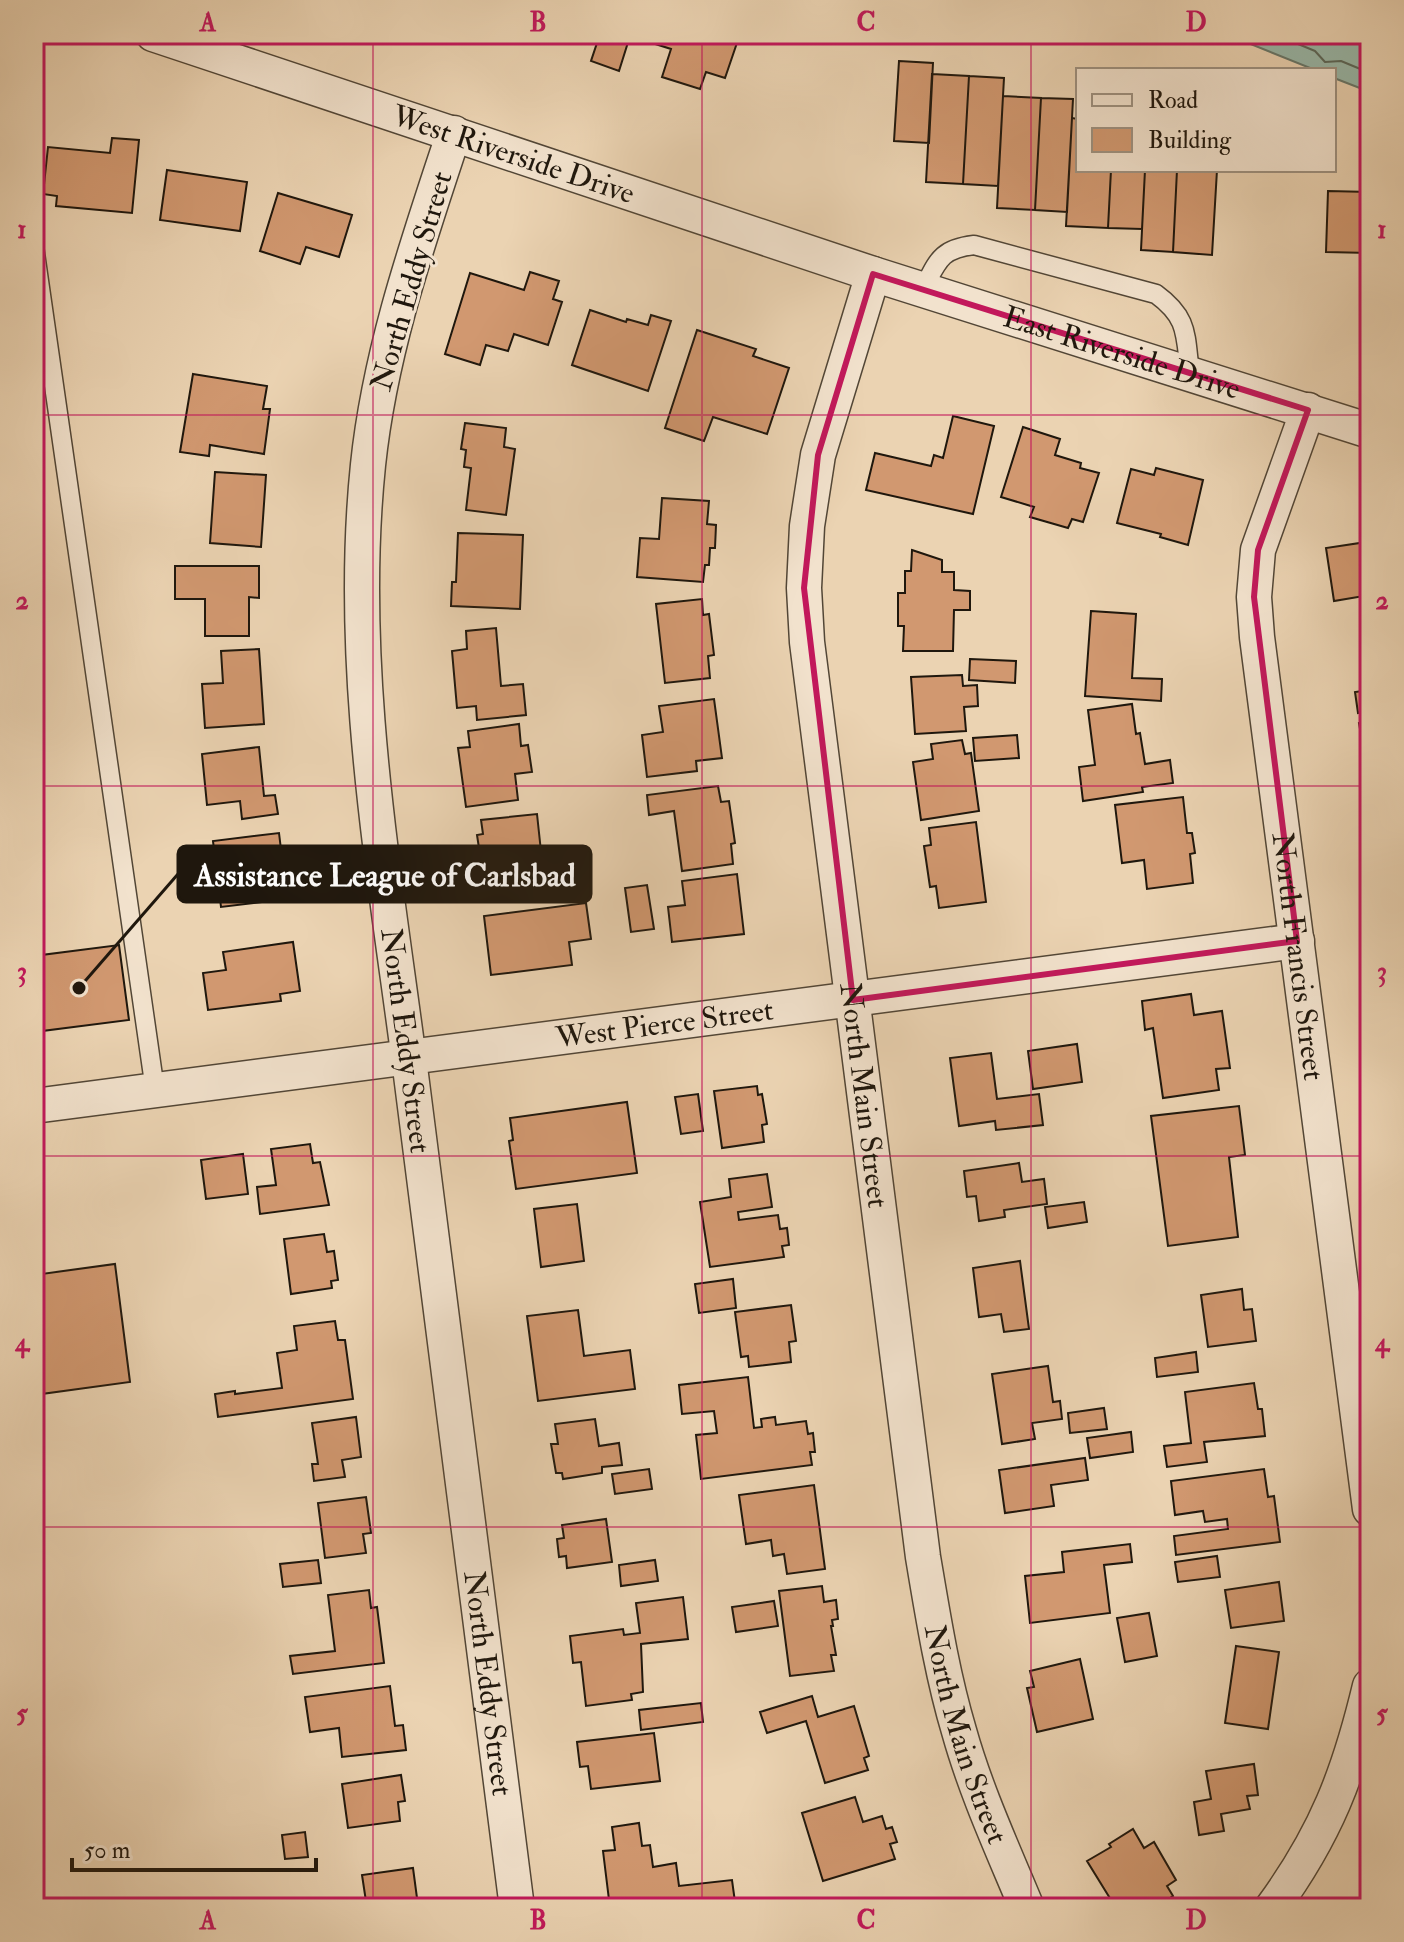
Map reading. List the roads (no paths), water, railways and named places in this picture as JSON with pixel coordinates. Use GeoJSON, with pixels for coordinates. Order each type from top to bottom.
{"type":"FeatureCollection","features":[{"type":"Feature","properties":{"kind":"street","name":"West Riverside Drive"},"geometry":{"type":"LineString","coordinates":[[153,34],[873,274]]}},
{"type":"Feature","properties":{"kind":"street","name":"North Eddy Street"},"geometry":{"type":"LineString","coordinates":[[454,133],[392,326],[368,462],[363,634],[366,699],[409,1059],[517,1908]]}},
{"type":"Feature","properties":{"kind":"street","name":"East Riverside Drive"},"geometry":{"type":"LineString","coordinates":[[873,274],[1370,431]]}},
{"type":"Feature","properties":{"kind":"street","name":"North Main Street"},"geometry":{"type":"LineString","coordinates":[[873,274],[818,455],[807,526],[804,588],[807,642],[923,1557],[937,1645],[960,1735],[1027,1908]]}},
{"type":"Feature","properties":{"kind":"street","name":"North Francis Street"},"geometry":{"type":"LineString","coordinates":[[1308,410],[1258,550],[1254,597],[1370,1509]]}},
{"type":"Feature","properties":{"kind":"street","name":"West Pierce Street"},"geometry":{"type":"LineString","coordinates":[[34,1106],[1297,941]]}},
{"type":"Feature","properties":{"kind":"street"},"geometry":{"type":"LineString","coordinates":[[1272,1908],[1309,1855],[1326,1822],[1349,1766],[1370,1686]]}},
{"type":"Feature","properties":{"kind":"lane"},"geometry":{"type":"LineString","coordinates":[[923,289],[940,257],[955,247],[974,245],[1156,294],[1175,307],[1183,323],[1190,373]]}},
{"type":"Feature","properties":{"kind":"lane"},"geometry":{"type":"LineString","coordinates":[[34,246],[155,1090]]}},
{"type":"Feature","properties":{"kind":"water"},"geometry":{"type":"Polygon","coordinates":[[[1226,34],[1370,34],[1370,92],[1336,79],[1336,68],[1310,68],[1226,34]]]}},
{"type":"Feature","properties":{"kind":"place","name":"Assistance League of Carlsbad"},"geometry":{"type":"Point","coordinates":[79,988]}}]}
